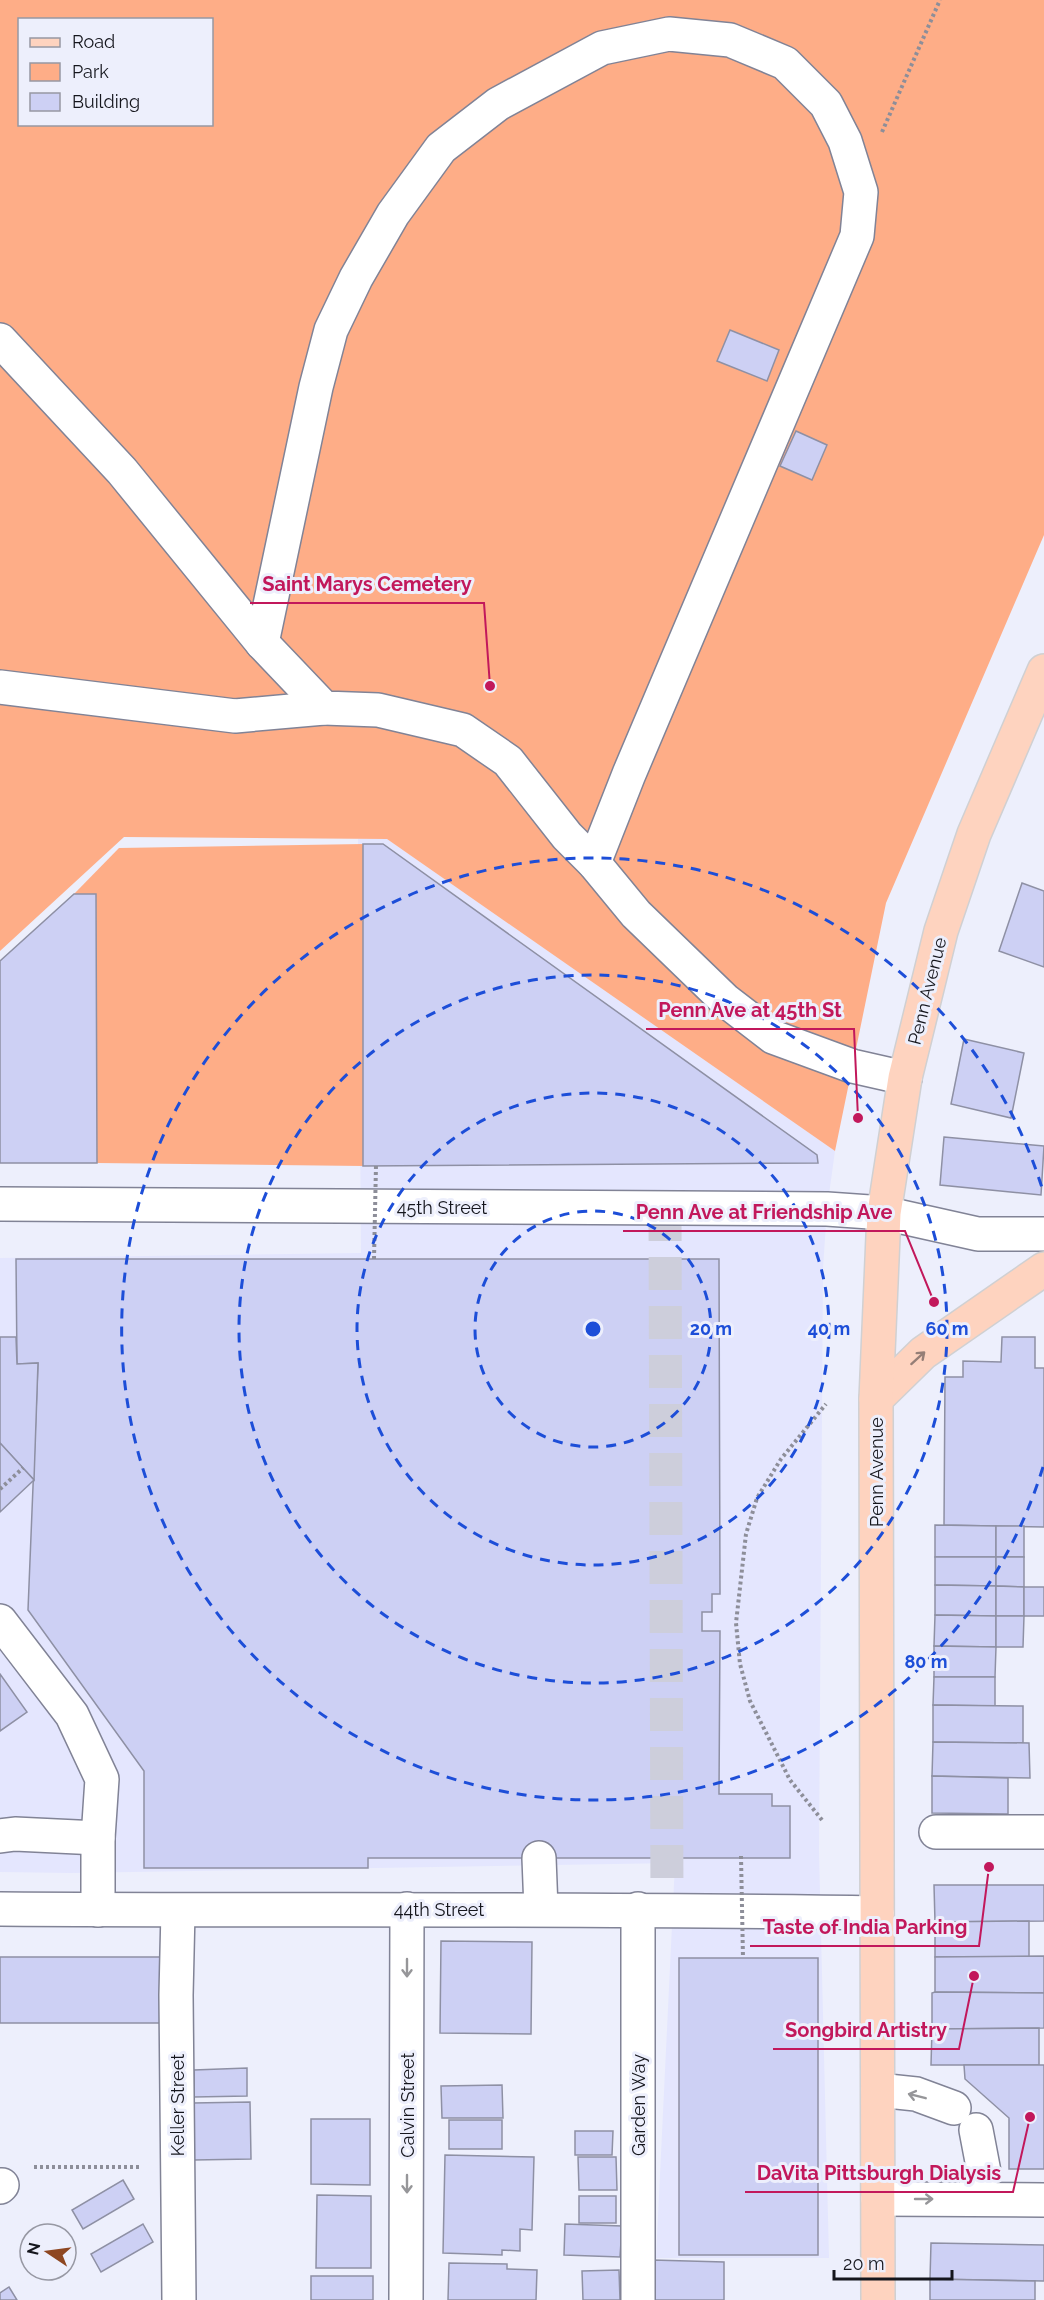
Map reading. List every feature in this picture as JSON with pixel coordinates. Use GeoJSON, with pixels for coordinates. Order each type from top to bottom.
{"type":"FeatureCollection","features":[{"type":"Feature","properties":{"kind":"main road","name":"Penn Avenue"},"geometry":{"type":"LineString","coordinates":[[878,2300],[876,1399],[884,1214],[905,1078],[945,921],[974,834],[1044,671]]}},
{"type":"Feature","properties":{"kind":"main road"},"geometry":{"type":"LineString","coordinates":[[876,1399],[923,1353],[1044,1269]]}},
{"type":"Feature","properties":{"kind":"street"},"geometry":{"type":"LineString","coordinates":[[262,643],[316,387],[331,330],[356,278],[393,214],[441,148],[498,104],[602,48],[669,34],[730,40],[785,63],[826,104],[845,141],[861,192],[857,236],[629,774],[594,863]]}},
{"type":"Feature","properties":{"kind":"street"},"geometry":{"type":"LineString","coordinates":[[0,340],[122,471],[262,643],[324,708]]}},
{"type":"Feature","properties":{"kind":"street"},"geometry":{"type":"LineString","coordinates":[[0,687],[235,716],[324,708],[378,710],[463,730],[508,761],[567,836],[594,863],[636,914],[725,1000],[773,1037],[852,1066],[905,1078]]}},
{"type":"Feature","properties":{"kind":"street","name":"45th Street"},"geometry":{"type":"LineString","coordinates":[[0,1204],[815,1209],[884,1214],[978,1234],[1044,1234]]}},
{"type":"Feature","properties":{"kind":"street"},"geometry":{"type":"LineString","coordinates":[[0,1621],[72,1715],[102,1779],[98,1838],[98,1910]]}},
{"type":"Feature","properties":{"kind":"street"},"geometry":{"type":"LineString","coordinates":[[936,1832],[1044,1832]]}},
{"type":"Feature","properties":{"kind":"street"},"geometry":{"type":"LineString","coordinates":[[0,1836],[15,1834],[98,1838]]}},
{"type":"Feature","properties":{"kind":"street"},"geometry":{"type":"LineString","coordinates":[[539,1858],[541,1909]]}},
{"type":"Feature","properties":{"kind":"street","name":"44th Street"},"geometry":{"type":"LineString","coordinates":[[0,1909],[178,1911],[638,1909],[877,1913]]}},
{"type":"Feature","properties":{"kind":"street","name":"Calvin Street"},"geometry":{"type":"LineString","coordinates":[[406,2300],[407,1909]]}},
{"type":"Feature","properties":{"kind":"street","name":"Garden Way"},"geometry":{"type":"LineString","coordinates":[[638,1909],[638,2300]]}},
{"type":"Feature","properties":{"kind":"street","name":"Keller Street"},"geometry":{"type":"LineString","coordinates":[[178,1911],[176,1995],[179,2300]]}},
{"type":"Feature","properties":{"kind":"street"},"geometry":{"type":"LineString","coordinates":[[878,2091],[916,2094],[965,2119],[984,2172],[970,2199]]}},
{"type":"Feature","properties":{"kind":"street"},"geometry":{"type":"LineString","coordinates":[[878,2199],[1044,2200]]}},
{"type":"Feature","properties":{"kind":"path"},"geometry":{"type":"LineString","coordinates":[[859,185],[940,0]]}},
{"type":"Feature","properties":{"kind":"path"},"geometry":{"type":"LineString","coordinates":[[374,1259],[376,1165]]}},
{"type":"Feature","properties":{"kind":"path"},"geometry":{"type":"LineString","coordinates":[[822,1820],[790,1780],[750,1701],[740,1664],[736,1623],[746,1534],[757,1498],[781,1459],[826,1404]]}},
{"type":"Feature","properties":{"kind":"path"},"geometry":{"type":"LineString","coordinates":[[0,1490],[23,1468]]}},
{"type":"Feature","properties":{"kind":"path"},"geometry":{"type":"LineString","coordinates":[[741,1856],[743,1958]]}},
{"type":"Feature","properties":{"kind":"path"},"geometry":{"type":"LineString","coordinates":[[1,2186],[34,2167],[177,2168]]}},
{"type":"Feature","properties":{"kind":"shaded area"},"geometry":{"type":"Polygon","coordinates":[[[358,839],[387,839],[835,1151],[827,1209],[823,1268],[819,1852],[829,2258],[656,2258],[675,1863],[71,1873],[0,1872],[0,1258],[361,1253],[358,839]]]}},
{"type":"Feature","properties":{"kind":"green space"},"geometry":{"type":"Polygon","coordinates":[[[0,0],[1044,0],[1044,535],[886,903],[835,1151],[387,839],[124,837],[0,951],[0,0]]]}},
{"type":"Feature","properties":{"kind":"green space"},"geometry":{"type":"Polygon","coordinates":[[[363,844],[363,1166],[97,1163],[74,894],[119,848],[363,844]]]}},
{"type":"Feature","properties":{"kind":"building"},"geometry":{"type":"Polygon","coordinates":[[[730,330],[779,350],[767,381],[717,361],[730,330]]]}},
{"type":"Feature","properties":{"kind":"building"},"geometry":{"type":"Polygon","coordinates":[[[796,431],[827,445],[812,480],[780,466],[796,431]]]}},
{"type":"Feature","properties":{"kind":"building"},"geometry":{"type":"Polygon","coordinates":[[[363,844],[383,844],[817,1155],[818,1163],[363,1166],[363,844]]]}},
{"type":"Feature","properties":{"kind":"building"},"geometry":{"type":"Polygon","coordinates":[[[1022,883],[1044,891],[1044,967],[999,951],[1022,883]]]}},
{"type":"Feature","properties":{"kind":"building"},"geometry":{"type":"Polygon","coordinates":[[[74,894],[96,894],[97,1163],[0,1163],[0,961],[74,894]]]}},
{"type":"Feature","properties":{"kind":"building"},"geometry":{"type":"Polygon","coordinates":[[[964,1039],[1024,1053],[1011,1118],[951,1104],[964,1039]]]}},
{"type":"Feature","properties":{"kind":"building"},"geometry":{"type":"Polygon","coordinates":[[[944,1137],[1044,1146],[1041,1195],[940,1185],[944,1137]]]}},
{"type":"Feature","properties":{"kind":"building"},"geometry":{"type":"Polygon","coordinates":[[[16,1259],[719,1259],[720,1594],[712,1594],[712,1612],[702,1612],[702,1631],[720,1631],[719,1794],[772,1794],[772,1806],[790,1806],[790,1858],[368,1858],[368,1868],[144,1868],[144,1771],[28,1610],[38,1363],[17,1364],[16,1259]]]}},
{"type":"Feature","properties":{"kind":"building"},"geometry":{"type":"Polygon","coordinates":[[[0,1337],[16,1337],[17,1364],[38,1363],[34,1480],[0,1443],[0,1337]]]}},
{"type":"Feature","properties":{"kind":"building"},"geometry":{"type":"Polygon","coordinates":[[[1002,1337],[1035,1337],[1035,1368],[1044,1368],[1044,1527],[944,1525],[945,1377],[963,1377],[963,1361],[1001,1362],[1002,1337]]]}},
{"type":"Feature","properties":{"kind":"building"},"geometry":{"type":"Polygon","coordinates":[[[0,1443],[34,1480],[0,1512],[0,1443]]]}},
{"type":"Feature","properties":{"kind":"building"},"geometry":{"type":"Polygon","coordinates":[[[935,1525],[996,1526],[996,1557],[935,1557],[935,1525]]]}},
{"type":"Feature","properties":{"kind":"building"},"geometry":{"type":"Polygon","coordinates":[[[996,1526],[1024,1526],[1024,1557],[996,1557],[996,1526]]]}},
{"type":"Feature","properties":{"kind":"building"},"geometry":{"type":"Polygon","coordinates":[[[935,1557],[996,1557],[996,1586],[935,1585],[935,1557]]]}},
{"type":"Feature","properties":{"kind":"building"},"geometry":{"type":"Polygon","coordinates":[[[996,1557],[1024,1557],[1024,1587],[996,1586],[996,1557]]]}},
{"type":"Feature","properties":{"kind":"building"},"geometry":{"type":"Polygon","coordinates":[[[935,1585],[996,1586],[996,1616],[935,1615],[935,1585]]]}},
{"type":"Feature","properties":{"kind":"building"},"geometry":{"type":"Polygon","coordinates":[[[996,1586],[1024,1587],[1024,1616],[996,1616],[996,1586]]]}},
{"type":"Feature","properties":{"kind":"building"},"geometry":{"type":"Polygon","coordinates":[[[1024,1587],[1044,1587],[1044,1616],[1024,1616],[1024,1587]]]}},
{"type":"Feature","properties":{"kind":"building"},"geometry":{"type":"Polygon","coordinates":[[[935,1615],[996,1616],[996,1647],[934,1646],[935,1615]]]}},
{"type":"Feature","properties":{"kind":"building"},"geometry":{"type":"Polygon","coordinates":[[[996,1616],[1024,1616],[1023,1647],[996,1647],[996,1616]]]}},
{"type":"Feature","properties":{"kind":"building"},"geometry":{"type":"Polygon","coordinates":[[[934,1646],[996,1647],[995,1677],[934,1677],[934,1646]]]}},
{"type":"Feature","properties":{"kind":"building"},"geometry":{"type":"Polygon","coordinates":[[[0,1674],[27,1712],[0,1731],[0,1674]]]}},
{"type":"Feature","properties":{"kind":"building"},"geometry":{"type":"Polygon","coordinates":[[[934,1677],[995,1677],[995,1706],[933,1705],[934,1677]]]}},
{"type":"Feature","properties":{"kind":"building"},"geometry":{"type":"Polygon","coordinates":[[[933,1705],[1023,1706],[1023,1743],[933,1742],[933,1705]]]}},
{"type":"Feature","properties":{"kind":"building"},"geometry":{"type":"Polygon","coordinates":[[[933,1742],[1029,1743],[1030,1778],[932,1776],[933,1742]]]}},
{"type":"Feature","properties":{"kind":"building"},"geometry":{"type":"Polygon","coordinates":[[[932,1776],[1008,1778],[1008,1814],[932,1813],[932,1776]]]}},
{"type":"Feature","properties":{"kind":"building"},"geometry":{"type":"Polygon","coordinates":[[[934,1885],[1044,1885],[1044,1921],[935,1922],[934,1885]]]}},
{"type":"Feature","properties":{"kind":"building"},"geometry":{"type":"Polygon","coordinates":[[[1029,1921],[1029,1957],[935,1957],[935,1922],[1029,1921]]]}},
{"type":"Feature","properties":{"kind":"building"},"geometry":{"type":"Polygon","coordinates":[[[441,1941],[532,1942],[531,2034],[440,2033],[441,1941]]]}},
{"type":"Feature","properties":{"kind":"building"},"geometry":{"type":"Polygon","coordinates":[[[1044,1956],[1044,1993],[935,1992],[935,1957],[1044,1956]]]}},
{"type":"Feature","properties":{"kind":"building"},"geometry":{"type":"Polygon","coordinates":[[[0,1957],[164,1957],[164,2023],[0,2023],[0,1957]]]}},
{"type":"Feature","properties":{"kind":"building"},"geometry":{"type":"Polygon","coordinates":[[[679,1958],[818,1958],[818,2255],[679,2255],[679,1958]]]}},
{"type":"Feature","properties":{"kind":"building"},"geometry":{"type":"Polygon","coordinates":[[[932,1993],[1044,1993],[1044,2028],[932,2029],[932,1993]]]}},
{"type":"Feature","properties":{"kind":"building"},"geometry":{"type":"Polygon","coordinates":[[[1039,2028],[1039,2065],[931,2065],[932,2029],[1039,2028]]]}},
{"type":"Feature","properties":{"kind":"building"},"geometry":{"type":"Polygon","coordinates":[[[964,2065],[1044,2065],[1044,2169],[1009,2169],[1009,2118],[965,2079],[964,2065]]]}},
{"type":"Feature","properties":{"kind":"building"},"geometry":{"type":"Polygon","coordinates":[[[247,2068],[247,2096],[194,2097],[194,2070],[247,2068]]]}},
{"type":"Feature","properties":{"kind":"building"},"geometry":{"type":"Polygon","coordinates":[[[502,2085],[503,2118],[442,2118],[441,2086],[502,2085]]]}},
{"type":"Feature","properties":{"kind":"building"},"geometry":{"type":"Polygon","coordinates":[[[250,2102],[251,2159],[194,2160],[193,2103],[250,2102]]]}},
{"type":"Feature","properties":{"kind":"building"},"geometry":{"type":"Polygon","coordinates":[[[311,2119],[370,2119],[370,2185],[311,2184],[311,2119]]]}},
{"type":"Feature","properties":{"kind":"building"},"geometry":{"type":"Polygon","coordinates":[[[449,2120],[502,2120],[502,2149],[449,2149],[449,2120]]]}},
{"type":"Feature","properties":{"kind":"building"},"geometry":{"type":"Polygon","coordinates":[[[575,2131],[613,2131],[612,2155],[575,2155],[575,2131]]]}},
{"type":"Feature","properties":{"kind":"building"},"geometry":{"type":"Polygon","coordinates":[[[445,2155],[534,2157],[532,2230],[520,2229],[520,2251],[502,2250],[502,2255],[443,2253],[445,2155]]]}},
{"type":"Feature","properties":{"kind":"building"},"geometry":{"type":"Polygon","coordinates":[[[578,2157],[616,2157],[617,2190],[579,2190],[578,2157]]]}},
{"type":"Feature","properties":{"kind":"building"},"geometry":{"type":"Polygon","coordinates":[[[123,2180],[134,2199],[83,2229],[72,2210],[123,2180]]]}},
{"type":"Feature","properties":{"kind":"building"},"geometry":{"type":"Polygon","coordinates":[[[317,2195],[371,2196],[371,2268],[316,2268],[317,2195]]]}},
{"type":"Feature","properties":{"kind":"building"},"geometry":{"type":"Polygon","coordinates":[[[579,2196],[616,2196],[616,2223],[579,2223],[579,2196]]]}},
{"type":"Feature","properties":{"kind":"building"},"geometry":{"type":"Polygon","coordinates":[[[143,2224],[153,2242],[101,2272],[91,2254],[143,2224]]]}},
{"type":"Feature","properties":{"kind":"building"},"geometry":{"type":"Polygon","coordinates":[[[565,2224],[622,2226],[620,2257],[564,2255],[565,2224]]]}},
{"type":"Feature","properties":{"kind":"building"},"geometry":{"type":"Polygon","coordinates":[[[931,2243],[1044,2245],[1044,2281],[930,2279],[931,2243]]]}},
{"type":"Feature","properties":{"kind":"building"},"geometry":{"type":"Polygon","coordinates":[[[652,2260],[724,2262],[724,2300],[652,2300],[652,2260]]]}},
{"type":"Feature","properties":{"kind":"building"},"geometry":{"type":"Polygon","coordinates":[[[449,2263],[507,2264],[507,2269],[537,2270],[536,2300],[448,2300],[449,2263]]]}},
{"type":"Feature","properties":{"kind":"building"},"geometry":{"type":"Polygon","coordinates":[[[619,2270],[620,2300],[583,2300],[582,2271],[619,2270]]]}},
{"type":"Feature","properties":{"kind":"building"},"geometry":{"type":"Polygon","coordinates":[[[311,2276],[373,2276],[373,2300],[311,2300],[311,2276]]]}},
{"type":"Feature","properties":{"kind":"building"},"geometry":{"type":"Polygon","coordinates":[[[930,2279],[1035,2281],[1035,2300],[930,2300],[930,2279]]]}},
{"type":"Feature","properties":{"kind":"building"},"geometry":{"type":"Polygon","coordinates":[[[9,2287],[17,2300],[0,2300],[0,2293],[9,2287]]]}},
{"type":"Feature","properties":{"kind":"tunnel"},"geometry":{"type":"LineString","coordinates":[[665,1208],[667,1910]]}},
{"type":"Feature","properties":{"kind":"place","name":"Saint Marys Cemetery"},"geometry":{"type":"Point","coordinates":[490,686]}},
{"type":"Feature","properties":{"kind":"place","name":"Penn Ave at 45th St"},"geometry":{"type":"Point","coordinates":[858,1118]}},
{"type":"Feature","properties":{"kind":"place","name":"Penn Ave at Friendship Ave"},"geometry":{"type":"Point","coordinates":[934,1302]}},
{"type":"Feature","properties":{"kind":"place","name":"Taste of India Parking"},"geometry":{"type":"Point","coordinates":[989,1867]}},
{"type":"Feature","properties":{"kind":"place","name":"Songbird Artistry"},"geometry":{"type":"Point","coordinates":[974,1976]}},
{"type":"Feature","properties":{"kind":"place","name":"DaVita Pittsburgh Dialysis"},"geometry":{"type":"Point","coordinates":[1030,2117]}}]}
